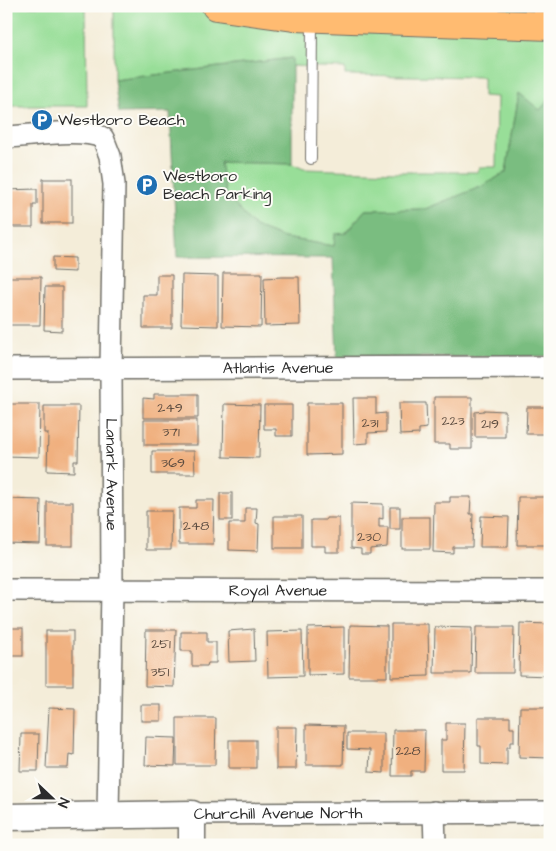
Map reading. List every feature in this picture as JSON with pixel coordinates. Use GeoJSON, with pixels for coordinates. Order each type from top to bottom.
{"type":"FeatureCollection","features":[{"type":"Feature","properties":{"kind":"highway"},"geometry":{"type":"LineString","coordinates":[[216,6],[294,17],[312,12],[550,26]]}},
{"type":"Feature","properties":{"kind":"street","name":"Lanark Avenue"},"geometry":{"type":"LineString","coordinates":[[6,137],[96,134],[103,138],[110,156],[114,184],[112,589],[108,814]]}},
{"type":"Feature","properties":{"kind":"street","name":"Atlantis Avenue"},"geometry":{"type":"LineString","coordinates":[[6,369],[550,367]]}},
{"type":"Feature","properties":{"kind":"street","name":"Royal Avenue"},"geometry":{"type":"LineString","coordinates":[[6,590],[550,591]]}},
{"type":"Feature","properties":{"kind":"street"},"geometry":{"type":"LineString","coordinates":[[434,812],[435,845]]}},
{"type":"Feature","properties":{"kind":"street","name":"Churchill Avenue North"},"geometry":{"type":"LineString","coordinates":[[6,817],[108,814],[550,812]]}},
{"type":"Feature","properties":{"kind":"street"},"geometry":{"type":"LineString","coordinates":[[192,814],[192,845]]}},
{"type":"Feature","properties":{"kind":"lane"},"geometry":{"type":"LineString","coordinates":[[311,159],[312,12]]}},
{"type":"Feature","properties":{"kind":"green space"},"geometry":{"type":"Polygon","coordinates":[[[6,6],[86,6],[87,106],[6,106],[6,6]]]}},
{"type":"Feature","properties":{"kind":"green space"},"geometry":{"type":"Polygon","coordinates":[[[114,6],[550,6],[550,98],[540,111],[519,93],[506,172],[483,186],[425,209],[365,210],[334,246],[284,238],[255,227],[226,195],[219,162],[292,164],[304,169],[397,172],[478,172],[479,167],[496,167],[497,97],[483,96],[483,77],[345,75],[345,68],[292,66],[291,58],[114,80],[114,6]]]}},
{"type":"Feature","properties":{"kind":"green space"},"geometry":{"type":"Polygon","coordinates":[[[292,58],[292,164],[220,162],[226,195],[255,227],[284,238],[334,246],[335,234],[346,233],[365,210],[425,209],[483,186],[506,172],[519,93],[540,110],[550,98],[550,356],[337,358],[333,258],[177,257],[170,112],[119,113],[114,80],[292,58]]]}},
{"type":"Feature","properties":{"kind":"building"},"geometry":{"type":"Polygon","coordinates":[[[43,179],[72,179],[72,223],[43,223],[43,179]]]}},
{"type":"Feature","properties":{"kind":"building"},"geometry":{"type":"Polygon","coordinates":[[[37,189],[37,205],[33,205],[33,227],[6,227],[6,190],[37,189]]]}},
{"type":"Feature","properties":{"kind":"building"},"geometry":{"type":"Polygon","coordinates":[[[53,257],[75,258],[75,272],[53,271],[53,257]]]}},
{"type":"Feature","properties":{"kind":"building"},"geometry":{"type":"Polygon","coordinates":[[[223,273],[262,273],[261,327],[222,326],[223,273]]]}},
{"type":"Feature","properties":{"kind":"building"},"geometry":{"type":"Polygon","coordinates":[[[157,275],[172,275],[172,328],[143,328],[143,295],[157,295],[157,275]]]}},
{"type":"Feature","properties":{"kind":"building"},"geometry":{"type":"Polygon","coordinates":[[[182,275],[218,276],[218,326],[181,325],[182,275]]]}},
{"type":"Feature","properties":{"kind":"building"},"geometry":{"type":"Polygon","coordinates":[[[6,277],[41,277],[40,325],[6,325],[6,277]]]}},
{"type":"Feature","properties":{"kind":"building"},"geometry":{"type":"Polygon","coordinates":[[[299,277],[300,325],[265,326],[264,278],[299,277]]]}},
{"type":"Feature","properties":{"kind":"building"},"geometry":{"type":"Polygon","coordinates":[[[45,287],[62,287],[62,331],[44,330],[45,287]]]}},
{"type":"Feature","properties":{"kind":"building"},"geometry":{"type":"Polygon","coordinates":[[[154,394],[198,394],[198,418],[143,418],[143,398],[154,399],[154,394]]]}},
{"type":"Feature","properties":{"kind":"building"},"geometry":{"type":"Polygon","coordinates":[[[434,397],[472,397],[472,449],[450,449],[450,444],[434,444],[434,397]]]}},
{"type":"Feature","properties":{"kind":"building"},"geometry":{"type":"Polygon","coordinates":[[[353,398],[376,398],[376,414],[386,413],[386,432],[368,433],[368,443],[354,444],[353,398]]]}},
{"type":"Feature","properties":{"kind":"building"},"geometry":{"type":"Polygon","coordinates":[[[307,403],[342,403],[342,454],[307,455],[307,403]]]}},
{"type":"Feature","properties":{"kind":"building"},"geometry":{"type":"Polygon","coordinates":[[[399,403],[426,403],[427,428],[419,429],[419,434],[400,435],[399,403]]]}},
{"type":"Feature","properties":{"kind":"building"},"geometry":{"type":"Polygon","coordinates":[[[6,404],[40,404],[39,457],[6,456],[6,404]]]}},
{"type":"Feature","properties":{"kind":"building"},"geometry":{"type":"Polygon","coordinates":[[[224,404],[260,405],[259,458],[223,457],[224,404]]]}},
{"type":"Feature","properties":{"kind":"building"},"geometry":{"type":"Polygon","coordinates":[[[264,405],[292,405],[292,436],[276,436],[276,429],[264,429],[264,405]]]}},
{"type":"Feature","properties":{"kind":"building"},"geometry":{"type":"Polygon","coordinates":[[[44,406],[79,406],[78,461],[74,461],[74,472],[47,471],[48,433],[44,433],[44,406]]]}},
{"type":"Feature","properties":{"kind":"building"},"geometry":{"type":"Polygon","coordinates":[[[527,407],[550,407],[550,434],[526,434],[527,407]]]}},
{"type":"Feature","properties":{"kind":"building"},"geometry":{"type":"Polygon","coordinates":[[[484,410],[505,411],[505,437],[475,437],[475,412],[484,410]]]}},
{"type":"Feature","properties":{"kind":"building"},"geometry":{"type":"Polygon","coordinates":[[[144,420],[197,420],[197,445],[144,445],[144,420]]]}},
{"type":"Feature","properties":{"kind":"building"},"geometry":{"type":"Polygon","coordinates":[[[152,451],[194,451],[195,474],[152,474],[152,451]]]}},
{"type":"Feature","properties":{"kind":"building"},"geometry":{"type":"Polygon","coordinates":[[[220,493],[232,493],[232,520],[220,520],[220,493]]]}},
{"type":"Feature","properties":{"kind":"building"},"geometry":{"type":"Polygon","coordinates":[[[450,497],[471,497],[470,514],[473,514],[472,547],[453,547],[453,553],[433,552],[434,502],[450,502],[450,497]]]}},
{"type":"Feature","properties":{"kind":"building"},"geometry":{"type":"Polygon","coordinates":[[[518,497],[550,497],[550,545],[517,545],[518,497]]]}},
{"type":"Feature","properties":{"kind":"building"},"geometry":{"type":"Polygon","coordinates":[[[6,499],[41,500],[40,544],[6,543],[6,499]]]}},
{"type":"Feature","properties":{"kind":"building"},"geometry":{"type":"Polygon","coordinates":[[[196,500],[214,500],[213,544],[179,544],[179,508],[196,508],[196,500]]]}},
{"type":"Feature","properties":{"kind":"building"},"geometry":{"type":"Polygon","coordinates":[[[47,502],[73,502],[73,546],[47,546],[47,502]]]}},
{"type":"Feature","properties":{"kind":"building"},"geometry":{"type":"Polygon","coordinates":[[[351,503],[383,504],[383,519],[379,518],[379,527],[388,527],[387,547],[370,549],[370,554],[361,554],[361,549],[351,548],[351,503]]]}},
{"type":"Feature","properties":{"kind":"building"},"geometry":{"type":"Polygon","coordinates":[[[390,507],[400,507],[400,529],[390,529],[390,507]]]}},
{"type":"Feature","properties":{"kind":"building"},"geometry":{"type":"Polygon","coordinates":[[[245,508],[257,508],[256,523],[259,524],[258,551],[229,550],[229,523],[245,523],[245,508]]]}},
{"type":"Feature","properties":{"kind":"building"},"geometry":{"type":"Polygon","coordinates":[[[146,511],[172,511],[171,550],[146,550],[146,511]]]}},
{"type":"Feature","properties":{"kind":"building"},"geometry":{"type":"Polygon","coordinates":[[[274,516],[302,516],[302,548],[274,548],[274,516]]]}},
{"type":"Feature","properties":{"kind":"building"},"geometry":{"type":"Polygon","coordinates":[[[481,516],[509,517],[508,547],[480,547],[481,516]]]}},
{"type":"Feature","properties":{"kind":"building"},"geometry":{"type":"Polygon","coordinates":[[[402,517],[430,517],[430,549],[402,549],[402,517]]]}},
{"type":"Feature","properties":{"kind":"building"},"geometry":{"type":"Polygon","coordinates":[[[326,518],[339,518],[339,552],[325,552],[325,546],[311,546],[311,520],[326,520],[326,518]]]}},
{"type":"Feature","properties":{"kind":"building"},"geometry":{"type":"Polygon","coordinates":[[[520,623],[550,624],[550,676],[519,675],[520,623]]]}},
{"type":"Feature","properties":{"kind":"building"},"geometry":{"type":"Polygon","coordinates":[[[391,624],[428,624],[429,676],[391,677],[391,624]]]}},
{"type":"Feature","properties":{"kind":"building"},"geometry":{"type":"Polygon","coordinates":[[[350,625],[387,626],[387,677],[349,677],[350,625]]]}},
{"type":"Feature","properties":{"kind":"building"},"geometry":{"type":"Polygon","coordinates":[[[344,627],[344,674],[308,675],[308,628],[344,627]]]}},
{"type":"Feature","properties":{"kind":"building"},"geometry":{"type":"Polygon","coordinates":[[[435,627],[472,628],[471,673],[434,673],[435,627]]]}},
{"type":"Feature","properties":{"kind":"building"},"geometry":{"type":"Polygon","coordinates":[[[476,627],[514,627],[513,673],[475,673],[476,627]]]}},
{"type":"Feature","properties":{"kind":"building"},"geometry":{"type":"Polygon","coordinates":[[[8,628],[23,628],[23,656],[8,656],[8,628]]]}},
{"type":"Feature","properties":{"kind":"building"},"geometry":{"type":"Polygon","coordinates":[[[254,629],[255,661],[229,662],[228,631],[254,629]]]}},
{"type":"Feature","properties":{"kind":"building"},"geometry":{"type":"Polygon","coordinates":[[[146,630],[176,630],[174,687],[145,686],[146,630]]]}},
{"type":"Feature","properties":{"kind":"building"},"geometry":{"type":"Polygon","coordinates":[[[46,631],[73,631],[73,685],[46,685],[46,631]]]}},
{"type":"Feature","properties":{"kind":"building"},"geometry":{"type":"Polygon","coordinates":[[[302,631],[303,676],[268,677],[267,632],[302,631]]]}},
{"type":"Feature","properties":{"kind":"building"},"geometry":{"type":"Polygon","coordinates":[[[181,632],[207,632],[207,642],[216,642],[216,663],[208,663],[207,666],[192,666],[192,651],[181,651],[181,632]]]}},
{"type":"Feature","properties":{"kind":"building"},"geometry":{"type":"Polygon","coordinates":[[[141,705],[161,705],[161,721],[141,721],[141,705]]]}},
{"type":"Feature","properties":{"kind":"building"},"geometry":{"type":"Polygon","coordinates":[[[520,707],[550,707],[550,758],[519,757],[520,707]]]}},
{"type":"Feature","properties":{"kind":"building"},"geometry":{"type":"Polygon","coordinates":[[[49,708],[75,709],[74,755],[69,754],[68,768],[46,768],[49,708]]]}},
{"type":"Feature","properties":{"kind":"building"},"geometry":{"type":"Polygon","coordinates":[[[478,717],[510,717],[510,728],[514,728],[514,742],[510,742],[510,747],[507,747],[507,765],[481,764],[481,746],[478,746],[478,717]]]}},
{"type":"Feature","properties":{"kind":"building"},"geometry":{"type":"Polygon","coordinates":[[[177,718],[216,718],[215,765],[177,765],[177,718]]]}},
{"type":"Feature","properties":{"kind":"building"},"geometry":{"type":"Polygon","coordinates":[[[446,723],[465,723],[464,770],[441,770],[441,740],[446,740],[446,723]]]}},
{"type":"Feature","properties":{"kind":"building"},"geometry":{"type":"Polygon","coordinates":[[[306,725],[344,726],[343,765],[306,765],[306,725]]]}},
{"type":"Feature","properties":{"kind":"building"},"geometry":{"type":"Polygon","coordinates":[[[276,727],[297,727],[296,769],[276,769],[276,727]]]}},
{"type":"Feature","properties":{"kind":"building"},"geometry":{"type":"Polygon","coordinates":[[[393,730],[425,730],[424,771],[411,771],[411,776],[392,776],[393,730]]]}},
{"type":"Feature","properties":{"kind":"building"},"geometry":{"type":"Polygon","coordinates":[[[347,733],[384,733],[384,773],[369,772],[370,750],[347,749],[347,733]]]}},
{"type":"Feature","properties":{"kind":"building"},"geometry":{"type":"Polygon","coordinates":[[[21,734],[39,734],[38,771],[20,771],[21,734]]]}},
{"type":"Feature","properties":{"kind":"building"},"geometry":{"type":"Polygon","coordinates":[[[146,737],[176,738],[175,766],[145,765],[146,737]]]}},
{"type":"Feature","properties":{"kind":"building"},"geometry":{"type":"Polygon","coordinates":[[[229,740],[256,740],[256,768],[229,768],[229,740]]]}},
{"type":"Feature","properties":{"kind":"place","name":"Westboro Beach"},"geometry":{"type":"Point","coordinates":[42,120]}},
{"type":"Feature","properties":{"kind":"place","name":"Westboro Beach Parking"},"geometry":{"type":"Point","coordinates":[147,185]}}]}
